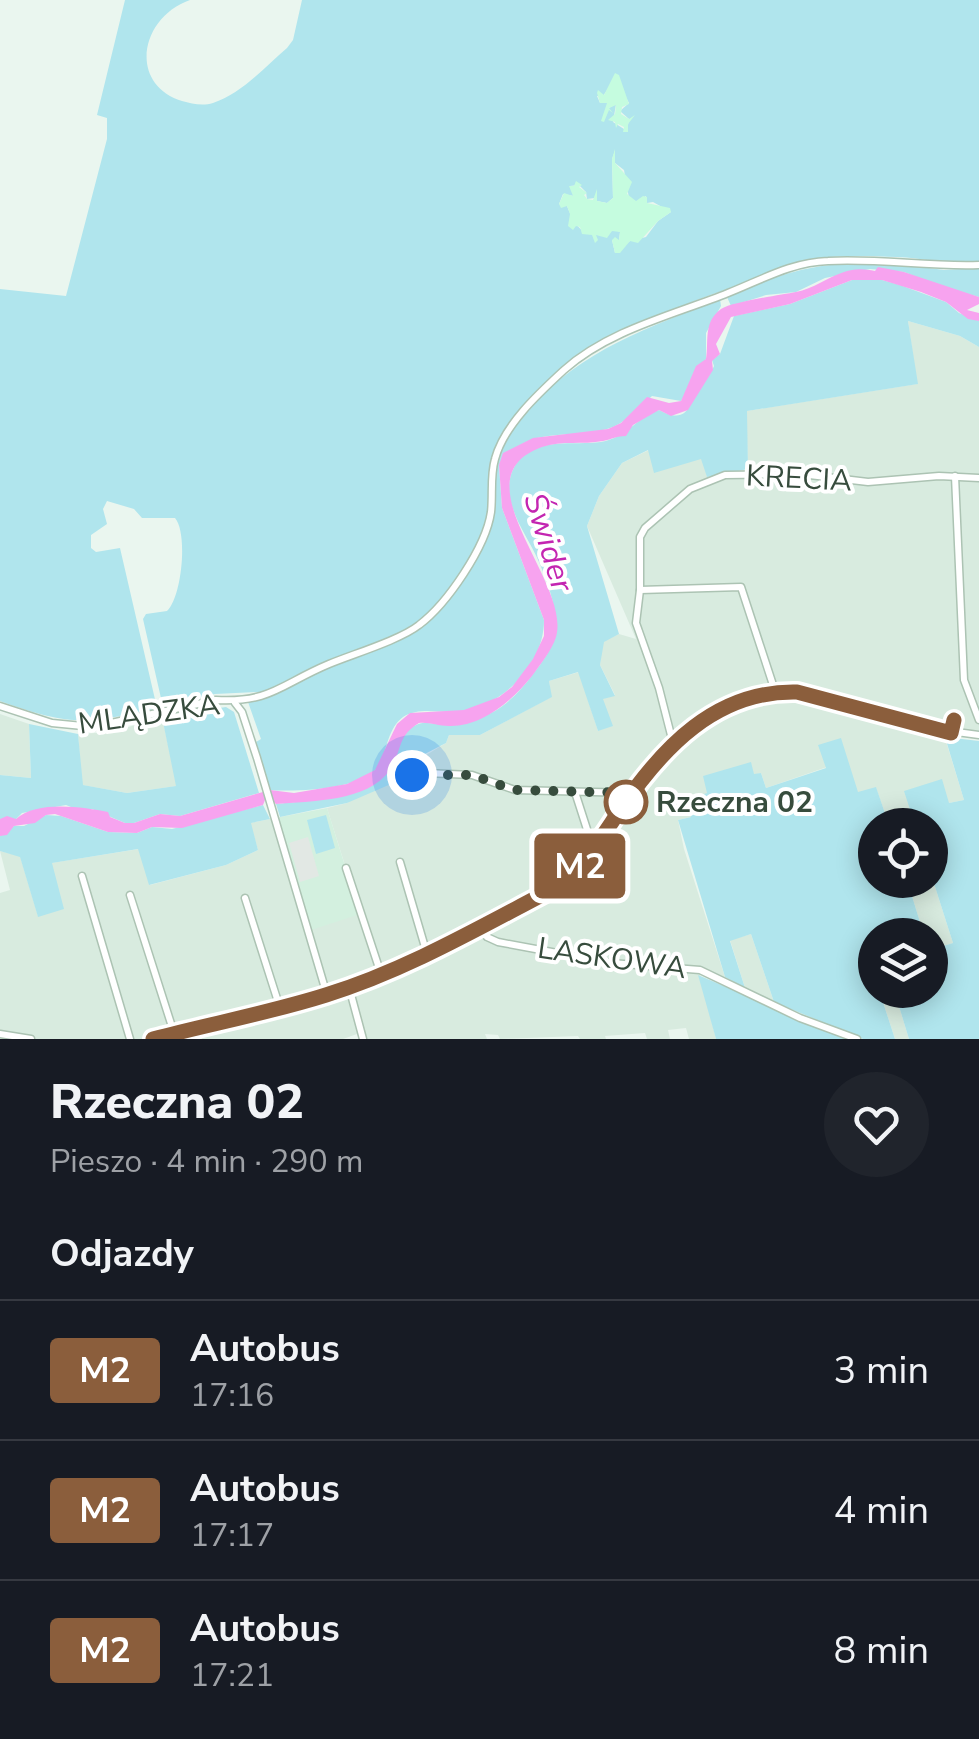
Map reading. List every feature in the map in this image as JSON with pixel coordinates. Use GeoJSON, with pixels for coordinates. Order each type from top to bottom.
{"type":"FeatureCollection","features":[{"type":"Feature","properties":{"kind":"street"},"geometry":{"type":"LineString","coordinates":[[234,702],[264,698],[316,669],[416,628],[437,608],[459,578],[487,526],[499,448],[527,407],[566,369],[598,348],[686,308],[810,263],[880,260],[936,267],[979,265]]}},
{"type":"Feature","properties":{"kind":"street","name":"KRECIA"},"geometry":{"type":"LineString","coordinates":[[673,745],[659,688],[636,623],[640,590],[638,546],[645,528],[690,489],[712,479],[751,473],[868,482],[979,478]]}},
{"type":"Feature","properties":{"kind":"street"},"geometry":{"type":"LineString","coordinates":[[956,476],[964,680],[979,720]]}},
{"type":"Feature","properties":{"kind":"street"},"geometry":{"type":"LineString","coordinates":[[640,590],[741,587],[775,691]]}},
{"type":"Feature","properties":{"kind":"street"},"geometry":{"type":"LineString","coordinates":[[152,1039],[180,1035],[349,987],[427,954],[557,887],[574,875],[632,793],[673,745],[710,713],[775,691],[797,692],[926,728],[979,736]]}},
{"type":"Feature","properties":{"kind":"street","name":"MLĄDZKA"},"geometry":{"type":"LineString","coordinates":[[0,706],[52,723],[93,727],[216,700],[234,702],[242,712],[327,995]]}},
{"type":"Feature","properties":{"kind":"street"},"geometry":{"type":"LineString","coordinates":[[396,779],[426,774],[472,775],[514,790],[632,793]]}},
{"type":"Feature","properties":{"kind":"street"},"geometry":{"type":"LineString","coordinates":[[575,792],[594,849]]}},
{"type":"Feature","properties":{"kind":"street"},"geometry":{"type":"LineString","coordinates":[[400,862],[427,954]]}},
{"type":"Feature","properties":{"kind":"street"},"geometry":{"type":"LineString","coordinates":[[346,868],[380,974]]}},
{"type":"Feature","properties":{"kind":"street"},"geometry":{"type":"LineString","coordinates":[[82,876],[130,1039]]}},
{"type":"Feature","properties":{"kind":"street"},"geometry":{"type":"LineString","coordinates":[[130,895],[180,1035]]}},
{"type":"Feature","properties":{"kind":"street"},"geometry":{"type":"LineString","coordinates":[[245,898],[280,1008]]}},
{"type":"Feature","properties":{"kind":"street","name":"LASKOWA"},"geometry":{"type":"LineString","coordinates":[[479,928],[487,938],[498,942],[610,963],[700,970],[800,1018],[857,1039]]}},
{"type":"Feature","properties":{"kind":"street"},"geometry":{"type":"LineString","coordinates":[[349,987],[363,1039]]}},
{"type":"Feature","properties":{"kind":"street"},"geometry":{"type":"LineString","coordinates":[[1,1034],[31,1039]]}},
{"type":"Feature","properties":{"kind":"shaded area"},"geometry":{"type":"Polygon","coordinates":[[[125,0],[190,0],[160,20],[151,35],[147,66],[153,80],[165,92],[182,101],[201,104],[233,93],[287,48],[293,40],[302,0],[979,0],[979,264],[878,256],[810,259],[666,312],[599,344],[541,387],[496,446],[491,462],[488,513],[480,538],[460,574],[436,605],[395,634],[316,666],[263,695],[215,694],[163,707],[143,619],[146,614],[167,611],[172,604],[180,579],[179,526],[175,518],[142,518],[134,509],[107,501],[103,509],[107,524],[91,535],[91,548],[96,552],[120,548],[157,708],[95,720],[62,719],[0,701],[0,289],[66,296],[107,139],[107,118],[97,115],[125,0]],[[612,83],[603,96],[597,96],[609,108],[616,104],[613,122],[627,131],[629,119],[620,111],[629,103],[619,85],[612,83]],[[615,151],[613,198],[607,203],[587,199],[579,185],[570,186],[574,196],[563,194],[559,204],[567,206],[584,232],[620,232],[619,240],[612,240],[615,253],[630,241],[646,237],[671,212],[653,202],[647,203],[646,196],[636,202],[629,198],[624,170],[615,163],[615,151]]]}},
{"type":"Feature","properties":{"kind":"shaded area"},"geometry":{"type":"Polygon","coordinates":[[[891,263],[944,270],[979,268],[979,297],[904,272],[870,269],[825,278],[796,292],[766,295],[731,306],[727,297],[807,269],[891,263]]]}},
{"type":"Feature","properties":{"kind":"shaded area"},"geometry":{"type":"Polygon","coordinates":[[[878,267],[979,297],[979,304],[967,310],[979,313],[979,321],[968,319],[946,302],[882,280],[852,280],[790,304],[731,317],[716,344],[720,354],[712,361],[713,370],[688,410],[671,416],[659,410],[633,425],[626,436],[550,445],[518,462],[510,482],[512,506],[548,588],[556,614],[556,637],[532,676],[496,710],[461,725],[419,723],[403,739],[394,763],[380,781],[353,794],[276,804],[265,800],[263,805],[182,828],[152,827],[137,833],[108,832],[55,814],[46,815],[35,823],[14,826],[7,835],[0,836],[0,819],[16,819],[48,807],[98,810],[125,823],[134,823],[160,814],[180,816],[270,790],[294,793],[347,784],[375,770],[397,724],[410,713],[464,710],[499,697],[512,687],[533,659],[544,636],[544,620],[502,508],[499,465],[503,453],[533,438],[608,429],[621,423],[647,397],[669,403],[681,401],[696,366],[706,359],[709,326],[721,309],[802,290],[848,271],[875,271],[878,267]]]}},
{"type":"Feature","properties":{"kind":"shaded area"},"geometry":{"type":"Polygon","coordinates":[[[852,280],[882,280],[946,302],[959,313],[979,321],[979,347],[960,336],[908,321],[918,384],[747,411],[748,469],[707,477],[701,459],[654,473],[648,450],[622,463],[599,496],[587,526],[619,634],[604,642],[600,665],[615,696],[603,699],[613,726],[598,731],[578,672],[549,681],[552,697],[480,735],[449,735],[446,743],[419,757],[421,771],[347,803],[280,817],[276,804],[337,796],[380,779],[393,764],[404,735],[417,724],[458,722],[495,711],[516,694],[543,661],[555,636],[554,608],[539,562],[515,515],[509,490],[510,477],[523,455],[555,444],[610,440],[659,410],[682,414],[714,366],[712,360],[720,354],[734,316],[790,304],[852,280]]]}},
{"type":"Feature","properties":{"kind":"shaded area"},"geometry":{"type":"Polygon","coordinates":[[[720,299],[721,306],[706,333],[706,359],[681,401],[652,396],[614,427],[536,438],[523,443],[499,465],[502,508],[544,620],[537,653],[517,681],[504,693],[473,708],[422,711],[403,717],[391,733],[379,765],[360,780],[312,790],[270,790],[256,742],[261,739],[248,702],[275,694],[426,623],[451,595],[482,542],[494,512],[497,467],[501,451],[531,408],[550,388],[594,355],[720,299]]]}},
{"type":"Feature","properties":{"kind":"shaded area"},"geometry":{"type":"Polygon","coordinates":[[[908,321],[960,336],[979,347],[979,731],[957,731],[945,738],[964,800],[949,803],[905,791],[910,808],[883,808],[876,788],[858,793],[827,767],[766,788],[761,773],[754,775],[707,793],[691,817],[678,820],[725,977],[698,966],[716,1039],[689,1039],[686,1028],[668,1030],[670,1039],[647,1039],[645,1033],[605,1036],[606,1039],[500,1039],[498,1035],[485,1034],[487,1039],[359,1039],[357,1034],[343,1039],[0,1039],[0,893],[10,890],[0,851],[20,856],[38,916],[51,863],[139,849],[150,885],[226,865],[258,850],[250,823],[275,818],[360,913],[327,808],[347,803],[446,743],[449,735],[480,735],[551,697],[549,681],[579,672],[598,731],[603,698],[615,695],[600,665],[602,642],[619,634],[636,639],[587,526],[599,496],[622,463],[649,450],[702,458],[707,476],[748,469],[746,411],[917,384],[908,321]]]}},
{"type":"Feature","properties":{"kind":"shaded area"},"geometry":{"type":"Polygon","coordinates":[[[226,707],[234,712],[259,793],[180,816],[160,814],[134,823],[66,805],[22,813],[16,819],[0,819],[0,775],[31,778],[29,724],[78,734],[83,785],[127,793],[176,786],[162,717],[226,707]]]}},
{"type":"Feature","properties":{"kind":"shaded area"},"geometry":{"type":"Polygon","coordinates":[[[0,714],[29,724],[31,778],[0,775],[0,714]]]}},
{"type":"Feature","properties":{"kind":"shaded area"},"geometry":{"type":"Polygon","coordinates":[[[162,717],[177,786],[127,793],[82,785],[78,734],[112,732],[162,717]]]}},
{"type":"Feature","properties":{"kind":"shaded area"},"geometry":{"type":"Polygon","coordinates":[[[945,737],[979,741],[979,1039],[909,1039],[900,1008],[948,1008],[948,945],[953,943],[939,898],[948,898],[948,808],[910,808],[904,791],[942,779],[949,803],[964,800],[945,737]]]}},
{"type":"Feature","properties":{"kind":"shaded area"},"geometry":{"type":"Polygon","coordinates":[[[841,738],[858,792],[876,787],[883,808],[858,808],[858,898],[913,898],[919,918],[858,918],[858,1008],[885,1008],[895,1039],[863,1039],[774,1002],[751,934],[730,941],[745,988],[725,977],[678,820],[691,817],[687,800],[707,793],[703,776],[751,762],[754,774],[761,773],[766,788],[826,768],[818,745],[841,738]]]}},
{"type":"Feature","properties":{"kind":"shaded area"},"geometry":{"type":"Polygon","coordinates":[[[263,805],[270,819],[251,823],[258,850],[226,865],[149,885],[138,849],[52,863],[64,909],[38,917],[20,857],[0,851],[0,836],[14,826],[24,826],[46,815],[61,816],[108,832],[137,833],[152,827],[172,829],[263,805]]]}},
{"type":"Feature","properties":{"kind":"shaded area"},"geometry":{"type":"Polygon","coordinates":[[[327,808],[360,914],[308,931],[275,818],[327,808]]]}},
{"type":"Feature","properties":{"kind":"shaded area"},"geometry":{"type":"Polygon","coordinates":[[[326,815],[335,848],[316,854],[307,820],[326,815]]]}},
{"type":"Feature","properties":{"kind":"shaded area"},"geometry":{"type":"Polygon","coordinates":[[[608,835],[621,878],[630,893],[610,902],[595,855],[608,835]]]}},
{"type":"Feature","properties":{"kind":"shaded area"},"geometry":{"type":"Polygon","coordinates":[[[308,837],[319,876],[300,882],[289,843],[308,837]]]}},
{"type":"Feature","properties":{"kind":"shaded area"},"geometry":{"type":"Polygon","coordinates":[[[913,898],[939,898],[945,918],[919,918],[913,898]]]}},
{"type":"Feature","properties":{"kind":"shaded area"},"geometry":{"type":"Polygon","coordinates":[[[751,934],[774,1002],[745,988],[730,940],[751,934]]]}},
{"type":"Feature","properties":{"kind":"shaded area"},"geometry":{"type":"Polygon","coordinates":[[[698,975],[848,1039],[716,1039],[698,975]]]}},
{"type":"Feature","properties":{"kind":"shaded area"},"geometry":{"type":"Polygon","coordinates":[[[885,1008],[900,1008],[909,1039],[895,1039],[885,1008]]]}},
{"type":"Feature","properties":{"kind":"sand"},"geometry":{"type":"Polygon","coordinates":[[[615,73],[629,104],[622,107],[621,114],[629,119],[635,115],[628,124],[628,132],[608,120],[615,114],[616,105],[609,108],[613,113],[609,110],[604,122],[601,121],[607,103],[600,103],[597,93],[598,90],[604,95],[615,73]]]}},
{"type":"Feature","properties":{"kind":"sand"},"geometry":{"type":"Polygon","coordinates":[[[615,149],[615,163],[632,182],[627,194],[636,201],[647,197],[647,203],[670,208],[671,212],[638,243],[630,241],[620,253],[615,253],[612,240],[619,240],[620,232],[612,231],[607,238],[596,235],[595,243],[592,235],[582,234],[580,227],[573,230],[568,226],[567,206],[561,208],[559,204],[564,193],[573,196],[569,186],[576,181],[587,193],[587,199],[593,200],[597,189],[597,201],[607,203],[613,198],[615,149]]]}},
{"type":"Feature","properties":{"kind":"bus line","name":"M2"},"geometry":{"type":"LineString","coordinates":[[153,1039],[349,987],[427,954],[557,887],[574,875],[632,793],[673,745],[710,713],[734,702],[775,691],[797,692],[951,733],[954,720]]}},
{"type":"Feature","properties":{"kind":"place","name":"Rzeczna 02"},"geometry":{"type":"Point","coordinates":[626,802]}},
{"type":"Feature","properties":{"kind":"route"},"geometry":{"type":"LineString","coordinates":[[412,775],[472,775],[514,790],[632,793],[626,802]]}},
{"type":"Feature","properties":{"kind":"water label","name":"Świder"},"geometry":{"type":"Point","coordinates":[549,542]}}]}
